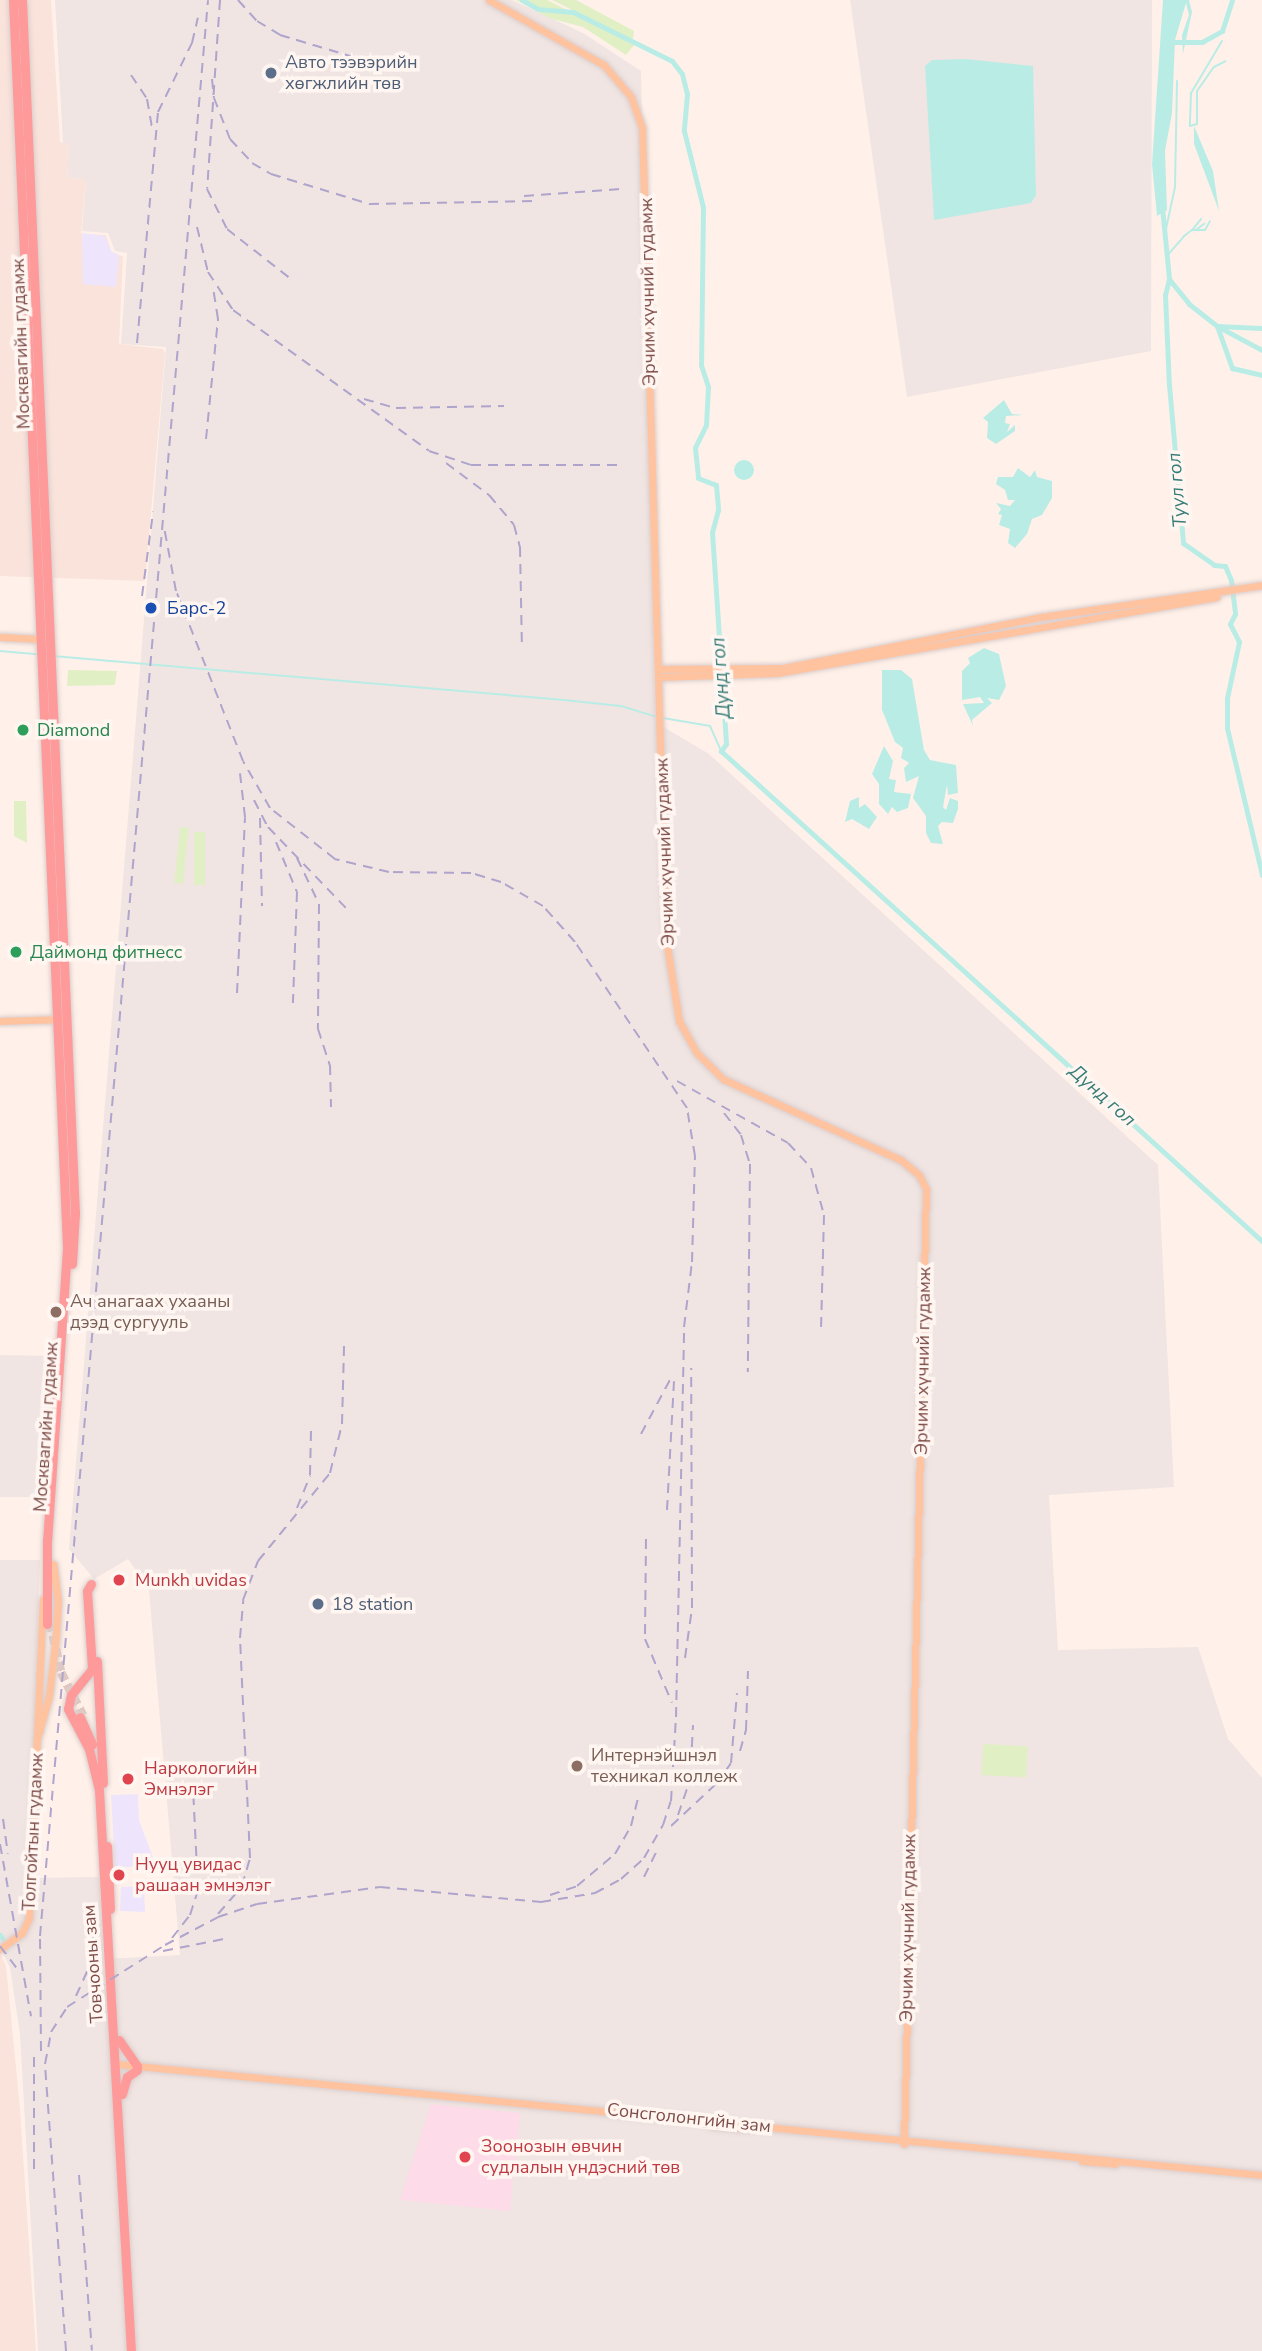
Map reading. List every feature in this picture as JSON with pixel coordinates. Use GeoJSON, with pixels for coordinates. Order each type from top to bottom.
{"type":"FeatureCollection","features":[{"type":"Feature","properties":{"kind":"highway","name":"Москвагийн гудамж"},"geometry":{"type":"LineString","coordinates":[[13,0],[20,83],[70,1213],[70,1261],[48,1623]]}},
{"type":"Feature","properties":{"kind":"highway","name":"Москвагийн гудамж"},"geometry":{"type":"LineString","coordinates":[[20,83],[22,0]]}},
{"type":"Feature","properties":{"kind":"highway","name":"Товчооны зам"},"geometry":{"type":"LineString","coordinates":[[133,2351],[119,2040],[99,1768],[68,1709],[71,1695],[92,1669],[89,1587],[99,1768],[119,2066],[133,2351]]}},
{"type":"Feature","properties":{"kind":"highway"},"geometry":{"type":"LineString","coordinates":[[82,1716],[99,1768]]}},
{"type":"Feature","properties":{"kind":"highway"},"geometry":{"type":"LineString","coordinates":[[119,2040],[137,2068],[127,2077],[122,2094]]}},
{"type":"Feature","properties":{"kind":"main road","name":"Эрчим хүчний гудамж"},"geometry":{"type":"LineString","coordinates":[[489,0],[520,22],[604,65],[625,87],[639,115],[646,199],[667,942],[676,1008],[688,1039],[706,1064],[729,1083],[901,1160],[919,1175],[926,1189],[904,2142]]}},
{"type":"Feature","properties":{"kind":"main road"},"geometry":{"type":"LineString","coordinates":[[658,673],[730,673],[817,667],[1262,587]]}},
{"type":"Feature","properties":{"kind":"main road"},"geometry":{"type":"LineString","coordinates":[[730,673],[817,662],[1041,617],[1216,595]]}},
{"type":"Feature","properties":{"kind":"main road"},"geometry":{"type":"LineString","coordinates":[[1060,614],[1064,623]]}},
{"type":"Feature","properties":{"kind":"main road"},"geometry":{"type":"LineString","coordinates":[[1041,617],[1045,621],[1042,627]]}},
{"type":"Feature","properties":{"kind":"main road"},"geometry":{"type":"LineString","coordinates":[[0,637],[43,643]]}},
{"type":"Feature","properties":{"kind":"main road"},"geometry":{"type":"LineString","coordinates":[[0,1019],[61,1017]]}},
{"type":"Feature","properties":{"kind":"main road","name":"Толгойтын гудамж"},"geometry":{"type":"LineString","coordinates":[[0,1949],[18,1937],[29,1918],[36,1706],[50,1557]]}},
{"type":"Feature","properties":{"kind":"main road","name":"Толгойтын гудамж"},"geometry":{"type":"LineString","coordinates":[[36,1744],[49,1696],[58,1602],[50,1557]]}},
{"type":"Feature","properties":{"kind":"main road"},"geometry":{"type":"LineString","coordinates":[[37,1694],[43,1699],[49,1696]]}},
{"type":"Feature","properties":{"kind":"main road"},"geometry":{"type":"LineString","coordinates":[[36,1706],[42,1703],[46,1708]]}},
{"type":"Feature","properties":{"kind":"main road","name":"Сонсголонгийн зам"},"geometry":{"type":"LineString","coordinates":[[119,2066],[1262,2177]]}},
{"type":"Feature","properties":{"kind":"main road","name":"Сонсголонгийн зам"},"geometry":{"type":"LineString","coordinates":[[137,2068],[886,2138],[904,2142],[925,2141],[1262,2177]]}},
{"type":"Feature","properties":{"kind":"main road"},"geometry":{"type":"LineString","coordinates":[[886,2138],[901,2130],[904,2120]]}},
{"type":"Feature","properties":{"kind":"main road"},"geometry":{"type":"LineString","coordinates":[[904,2120],[911,2133],[925,2141]]}},
{"type":"Feature","properties":{"kind":"shaded area"},"geometry":{"type":"Polygon","coordinates":[[[0,0],[51,0],[60,142],[69,143],[67,178],[86,179],[81,234],[106,235],[112,254],[123,256],[119,344],[163,349],[165,354],[145,581],[0,576],[0,0]]]}},
{"type":"Feature","properties":{"kind":"shaded area"},"geometry":{"type":"Polygon","coordinates":[[[55,0],[512,0],[583,33],[641,71],[655,722],[709,754],[1158,1165],[1174,1487],[1049,1495],[1058,1650],[1198,1647],[1228,1739],[1262,1778],[1262,2351],[38,2351],[20,2034],[10,1968],[0,1947],[0,1560],[40,1560],[29,1878],[99,1877],[105,1959],[180,1955],[149,1590],[128,1559],[94,1579],[69,1549],[166,347],[121,344],[127,253],[115,251],[108,233],[82,231],[86,179],[67,178],[69,143],[63,143],[55,0]]]}},
{"type":"Feature","properties":{"kind":"shaded area"},"geometry":{"type":"Polygon","coordinates":[[[850,0],[1152,0],[1151,351],[907,397],[850,0]]]}},
{"type":"Feature","properties":{"kind":"shaded area"},"geometry":{"type":"Polygon","coordinates":[[[82,233],[105,236],[111,251],[119,255],[116,287],[83,284],[82,233]]]}},
{"type":"Feature","properties":{"kind":"shaded area"},"geometry":{"type":"Polygon","coordinates":[[[0,1355],[58,1356],[48,1497],[0,1497],[0,1355]]]}},
{"type":"Feature","properties":{"kind":"shaded area"},"geometry":{"type":"Polygon","coordinates":[[[138,1794],[139,1820],[156,1865],[115,1868],[111,1795],[138,1794]]]}},
{"type":"Feature","properties":{"kind":"shaded area"},"geometry":{"type":"Polygon","coordinates":[[[144,1886],[145,1912],[120,1911],[121,1887],[144,1886]]]}},
{"type":"Feature","properties":{"kind":"shaded area"},"geometry":{"type":"Polygon","coordinates":[[[0,1953],[6,1966],[20,2109],[36,2351],[0,2351],[0,1953]]]}},
{"type":"Feature","properties":{"kind":"shaded area","name":"Зоонозын өвчин судлалын үндэсний төв"},"geometry":{"type":"Polygon","coordinates":[[[431,2104],[520,2113],[510,2211],[400,2200],[431,2104]]]}},
{"type":"Feature","properties":{"kind":"green space"},"geometry":{"type":"Polygon","coordinates":[[[516,0],[547,0],[635,44],[626,55],[583,27],[549,18],[516,0]]]}},
{"type":"Feature","properties":{"kind":"green space"},"geometry":{"type":"Polygon","coordinates":[[[552,0],[576,0],[634,31],[633,40],[552,0]]]}},
{"type":"Feature","properties":{"kind":"green space"},"geometry":{"type":"Polygon","coordinates":[[[68,670],[117,671],[115,685],[67,686],[68,670]]]}},
{"type":"Feature","properties":{"kind":"green space"},"geometry":{"type":"Polygon","coordinates":[[[14,801],[26,801],[27,843],[14,836],[14,801]]]}},
{"type":"Feature","properties":{"kind":"green space"},"geometry":{"type":"Polygon","coordinates":[[[180,827],[189,828],[183,884],[174,883],[180,827]]]}},
{"type":"Feature","properties":{"kind":"green space"},"geometry":{"type":"Polygon","coordinates":[[[194,832],[205,832],[205,885],[194,885],[194,832]]]}},
{"type":"Feature","properties":{"kind":"green space"},"geometry":{"type":"Polygon","coordinates":[[[983,1744],[1028,1746],[1026,1777],[981,1775],[983,1744]]]}},
{"type":"Feature","properties":{"kind":"water"},"geometry":{"type":"Polygon","coordinates":[[[1163,0],[1189,0],[1192,12],[1183,54],[1182,35],[1189,15],[1186,3],[1175,40],[1172,113],[1165,151],[1167,210],[1157,216],[1152,164],[1163,0]]]}},
{"type":"Feature","properties":{"kind":"water"},"geometry":{"type":"Polygon","coordinates":[[[966,59],[1033,66],[1036,195],[1031,203],[934,220],[925,66],[932,60],[966,59]]]}},
{"type":"Feature","properties":{"kind":"water"},"geometry":{"type":"Polygon","coordinates":[[[1194,126],[1213,171],[1219,211],[1194,144],[1194,126]]]}},
{"type":"Feature","properties":{"kind":"water"},"geometry":{"type":"Polygon","coordinates":[[[1004,400],[1012,414],[1023,415],[1006,416],[1005,423],[1010,424],[1007,432],[1015,425],[1015,431],[996,444],[987,438],[988,422],[983,418],[1004,400]]]}},
{"type":"Feature","properties":{"kind":"water"},"geometry":{"type":"Polygon","coordinates":[[[744,460],[751,463],[754,470],[751,477],[744,480],[737,477],[734,470],[737,463],[744,460]]]}},
{"type":"Feature","properties":{"kind":"water"},"geometry":{"type":"Polygon","coordinates":[[[1018,468],[1030,477],[1035,470],[1037,477],[1052,481],[1052,498],[1042,515],[1032,519],[1027,534],[1015,548],[1008,543],[1010,529],[999,525],[1002,515],[998,514],[1001,509],[996,503],[1010,506],[1015,500],[1008,500],[1005,490],[996,484],[998,477],[1013,477],[1018,468]]]}},
{"type":"Feature","properties":{"kind":"water"},"geometry":{"type":"Polygon","coordinates":[[[984,648],[999,654],[1006,686],[999,700],[987,698],[992,703],[972,720],[973,726],[963,704],[984,703],[980,697],[962,700],[962,671],[970,663],[968,658],[984,648]]]}},
{"type":"Feature","properties":{"kind":"water"},"geometry":{"type":"Polygon","coordinates":[[[882,670],[901,670],[912,679],[924,750],[930,760],[956,765],[958,793],[948,795],[947,785],[943,807],[946,810],[950,798],[958,801],[958,809],[953,823],[942,822],[938,826],[943,844],[931,843],[926,833],[926,816],[913,798],[919,776],[906,782],[904,768],[909,763],[901,758],[903,748],[895,742],[882,710],[882,670]]]}},
{"type":"Feature","properties":{"kind":"water"},"geometry":{"type":"Polygon","coordinates":[[[884,746],[893,761],[889,779],[896,780],[894,792],[911,794],[908,808],[897,812],[892,807],[888,814],[879,804],[879,784],[872,774],[884,746]]]}},
{"type":"Feature","properties":{"kind":"water"},"geometry":{"type":"Polygon","coordinates":[[[859,797],[859,808],[865,804],[877,817],[869,829],[852,819],[845,822],[850,801],[859,797]]]}},
{"type":"Feature","properties":{"kind":"waterway","name":"Дунд гол"},"geometry":{"type":"LineString","coordinates":[[522,0],[538,9],[573,12],[672,61],[682,74],[687,94],[684,131],[703,207],[701,365],[708,387],[706,425],[695,448],[698,478],[716,485],[718,510],[712,532],[726,744],[721,751],[1262,1241]]}},
{"type":"Feature","properties":{"kind":"waterway","name":"Туул гол"},"geometry":{"type":"LineString","coordinates":[[1171,42],[1202,42],[1222,31],[1232,0]]}},
{"type":"Feature","properties":{"kind":"waterway"},"geometry":{"type":"LineString","coordinates":[[1222,41],[1191,93],[1190,126],[1197,124],[1197,91],[1214,67],[1226,61]]}},
{"type":"Feature","properties":{"kind":"waterway"},"geometry":{"type":"LineString","coordinates":[[1164,238],[1175,187],[1177,81]]}},
{"type":"Feature","properties":{"kind":"waterway","name":"Туул гол"},"geometry":{"type":"LineString","coordinates":[[1162,207],[1169,279],[1189,304],[1217,326],[1262,328]]}},
{"type":"Feature","properties":{"kind":"waterway"},"geometry":{"type":"LineString","coordinates":[[1193,229],[1201,219]]}},
{"type":"Feature","properties":{"kind":"waterway"},"geometry":{"type":"LineString","coordinates":[[1166,257],[1184,236],[1192,230],[1205,230],[1210,221]]}},
{"type":"Feature","properties":{"kind":"waterway"},"geometry":{"type":"LineString","coordinates":[[1197,229],[1204,224]]}},
{"type":"Feature","properties":{"kind":"waterway","name":"Туул гол"},"geometry":{"type":"LineString","coordinates":[[1169,279],[1165,295],[1169,385],[1183,543],[1214,565],[1225,566],[1231,580],[1235,614],[1230,624],[1239,642],[1227,698],[1227,728],[1262,875]]}},
{"type":"Feature","properties":{"kind":"waterway","name":"Туул гол"},"geometry":{"type":"LineString","coordinates":[[1217,326],[1232,368],[1262,375]]}},
{"type":"Feature","properties":{"kind":"waterway"},"geometry":{"type":"LineString","coordinates":[[1217,326],[1262,350]]}},
{"type":"Feature","properties":{"kind":"waterway"},"geometry":{"type":"LineString","coordinates":[[0,651],[37,654]]}},
{"type":"Feature","properties":{"kind":"waterway"},"geometry":{"type":"LineString","coordinates":[[53,656],[564,700],[621,706],[658,717]]}},
{"type":"Feature","properties":{"kind":"waterway"},"geometry":{"type":"LineString","coordinates":[[663,718],[710,726],[721,751]]}},
{"type":"Feature","properties":{"kind":"tunnel"},"geometry":{"type":"LineString","coordinates":[[50,1622],[61,1672],[83,1715]]}},
{"type":"Feature","properties":{"kind":"railway"},"geometry":{"type":"LineString","coordinates":[[41,2051],[40,1936],[208,0]]}},
{"type":"Feature","properties":{"kind":"railway"},"geometry":{"type":"LineString","coordinates":[[220,0],[207,189],[227,229],[291,279]]}},
{"type":"Feature","properties":{"kind":"railway"},"geometry":{"type":"LineString","coordinates":[[238,0],[257,21],[280,35],[390,68]]}},
{"type":"Feature","properties":{"kind":"railway"},"geometry":{"type":"LineString","coordinates":[[137,343],[158,112],[192,43],[198,18]]}},
{"type":"Feature","properties":{"kind":"railway"},"geometry":{"type":"LineString","coordinates":[[131,75],[147,99],[152,127]]}},
{"type":"Feature","properties":{"kind":"railway"},"geometry":{"type":"LineString","coordinates":[[212,79],[214,98],[230,139],[252,163],[271,174],[369,204],[535,201]]}},
{"type":"Feature","properties":{"kind":"railway"},"geometry":{"type":"LineString","coordinates":[[524,196],[621,189]]}},
{"type":"Feature","properties":{"kind":"railway"},"geometry":{"type":"LineString","coordinates":[[197,227],[208,272],[233,310],[429,451],[471,465],[621,465]]}},
{"type":"Feature","properties":{"kind":"railway"},"geometry":{"type":"LineString","coordinates":[[206,439],[218,319],[213,289]]}},
{"type":"Feature","properties":{"kind":"railway"},"geometry":{"type":"LineString","coordinates":[[364,399],[396,408],[504,406]]}},
{"type":"Feature","properties":{"kind":"railway"},"geometry":{"type":"LineString","coordinates":[[446,463],[489,495],[514,525],[520,547],[522,648]]}},
{"type":"Feature","properties":{"kind":"railway"},"geometry":{"type":"LineString","coordinates":[[142,596],[153,512]]}},
{"type":"Feature","properties":{"kind":"railway"},"geometry":{"type":"LineString","coordinates":[[66,2351],[45,2064],[51,2032],[67,2007],[165,1945],[218,1917],[257,1904],[380,1887],[541,1902],[595,1893],[621,1879],[644,1858],[663,1825],[671,1801],[676,1717],[684,1327],[692,1262],[695,1156],[687,1108],[575,942],[543,906],[501,882],[471,873],[389,872],[335,859],[270,808],[243,761],[176,591],[164,527]]}},
{"type":"Feature","properties":{"kind":"railway"},"geometry":{"type":"LineString","coordinates":[[237,993],[245,817],[240,773]]}},
{"type":"Feature","properties":{"kind":"railway"},"geometry":{"type":"LineString","coordinates":[[254,800],[268,827],[347,909]]}},
{"type":"Feature","properties":{"kind":"railway"},"geometry":{"type":"LineString","coordinates":[[260,818],[262,906]]}},
{"type":"Feature","properties":{"kind":"railway"},"geometry":{"type":"LineString","coordinates":[[276,842],[297,892],[293,1003]]}},
{"type":"Feature","properties":{"kind":"railway"},"geometry":{"type":"LineString","coordinates":[[297,858],[319,904],[318,1029],[330,1065],[331,1107]]}},
{"type":"Feature","properties":{"kind":"railway"},"geometry":{"type":"LineString","coordinates":[[677,1081],[788,1143],[811,1168],[824,1215],[821,1329]]}},
{"type":"Feature","properties":{"kind":"railway"},"geometry":{"type":"LineString","coordinates":[[724,1113],[741,1135],[750,1164],[748,1372]]}},
{"type":"Feature","properties":{"kind":"railway"},"geometry":{"type":"LineString","coordinates":[[218,1914],[242,1886],[250,1858],[240,1638],[243,1600],[258,1561],[330,1473],[342,1424],[344,1346]]}},
{"type":"Feature","properties":{"kind":"railway"},"geometry":{"type":"LineString","coordinates":[[685,1658],[692,1608],[691,1368]]}},
{"type":"Feature","properties":{"kind":"railway"},"geometry":{"type":"LineString","coordinates":[[641,1434],[671,1378]]}},
{"type":"Feature","properties":{"kind":"railway"},"geometry":{"type":"LineString","coordinates":[[667,1510],[674,1381]]}},
{"type":"Feature","properties":{"kind":"railway"},"geometry":{"type":"LineString","coordinates":[[297,1508],[310,1475],[311,1430]]}},
{"type":"Feature","properties":{"kind":"railway"},"geometry":{"type":"LineString","coordinates":[[646,1539],[645,1639],[672,1703]]}},
{"type":"Feature","properties":{"kind":"railway"},"geometry":{"type":"LineString","coordinates":[[740,1751],[746,1730],[748,1671]]}},
{"type":"Feature","properties":{"kind":"railway"},"geometry":{"type":"LineString","coordinates":[[671,1826],[717,1783],[731,1763],[737,1693]]}},
{"type":"Feature","properties":{"kind":"railway"},"geometry":{"type":"LineString","coordinates":[[678,1815],[690,1781],[693,1725]]}},
{"type":"Feature","properties":{"kind":"railway"},"geometry":{"type":"LineString","coordinates":[[172,1938],[190,1915],[198,1890],[193,1788]]}},
{"type":"Feature","properties":{"kind":"railway"},"geometry":{"type":"LineString","coordinates":[[550,1895],[577,1886],[615,1854],[631,1826],[638,1797]]}},
{"type":"Feature","properties":{"kind":"railway"},"geometry":{"type":"LineString","coordinates":[[3,1819],[8,1854]]}},
{"type":"Feature","properties":{"kind":"railway"},"geometry":{"type":"LineString","coordinates":[[0,1844],[31,2016]]}},
{"type":"Feature","properties":{"kind":"railway"},"geometry":{"type":"LineString","coordinates":[[644,1877],[656,1852]]}},
{"type":"Feature","properties":{"kind":"railway"},"geometry":{"type":"LineString","coordinates":[[76,1996],[94,1956],[92,1910]]}},
{"type":"Feature","properties":{"kind":"railway"},"geometry":{"type":"LineString","coordinates":[[163,1951],[224,1939]]}},
{"type":"Feature","properties":{"kind":"railway"},"geometry":{"type":"LineString","coordinates":[[0,1946],[20,1973]]}},
{"type":"Feature","properties":{"kind":"railway"},"geometry":{"type":"LineString","coordinates":[[34,2050],[34,2169]]}},
{"type":"Feature","properties":{"kind":"railway"},"geometry":{"type":"LineString","coordinates":[[79,2175],[92,2351]]}},
{"type":"Feature","properties":{"kind":"place","name":"Авто тээвэрийн хөгжлийн төв"},"geometry":{"type":"Point","coordinates":[271,73]}},
{"type":"Feature","properties":{"kind":"place","name":"Барс-2"},"geometry":{"type":"Point","coordinates":[151,608]}},
{"type":"Feature","properties":{"kind":"place","name":"Diamond"},"geometry":{"type":"Point","coordinates":[23,730]}},
{"type":"Feature","properties":{"kind":"place","name":"Даймонд фитнесс"},"geometry":{"type":"Point","coordinates":[16,952]}},
{"type":"Feature","properties":{"kind":"place","name":"Ач анагаах ухааны дээд сургууль"},"geometry":{"type":"Point","coordinates":[56,1312]}},
{"type":"Feature","properties":{"kind":"place","name":"Munkh uvidas"},"geometry":{"type":"Point","coordinates":[119,1580]}},
{"type":"Feature","properties":{"kind":"place","name":"18 station"},"geometry":{"type":"Point","coordinates":[318,1604]}},
{"type":"Feature","properties":{"kind":"place","name":"Интернэйшнэл техникал коллеж"},"geometry":{"type":"Point","coordinates":[577,1766]}},
{"type":"Feature","properties":{"kind":"place","name":"Наркологийн Эмнэлэг"},"geometry":{"type":"Point","coordinates":[128,1779]}},
{"type":"Feature","properties":{"kind":"place","name":"Нууц увидас рашаан эмнэлэг"},"geometry":{"type":"Point","coordinates":[119,1875]}},
{"type":"Feature","properties":{"kind":"place","name":"Зоонозын өвчин судлалын үндэсний төв"},"geometry":{"type":"Point","coordinates":[465,2157]}}]}
